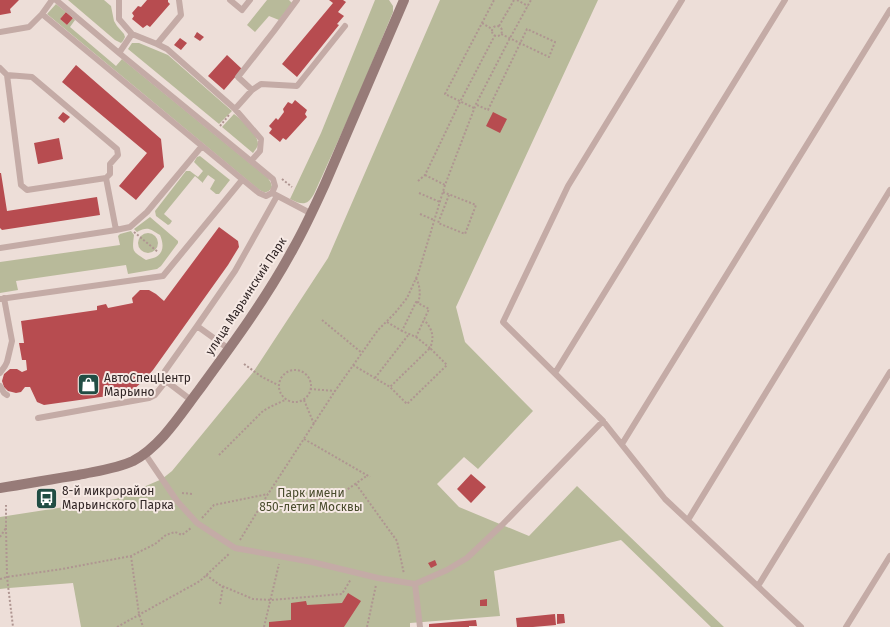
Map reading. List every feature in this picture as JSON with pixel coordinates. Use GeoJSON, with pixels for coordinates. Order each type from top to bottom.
{"type":"FeatureCollection","features":[{"type":"Feature","properties":{"kind":"main road","name":"улица Марьинский Парк"},"geometry":{"type":"LineString","coordinates":[[0,488],[122,466],[145,454],[168,430],[229,349],[293,250],[312,214],[334,165],[404,0]]}},
{"type":"Feature","properties":{"kind":"lane"},"geometry":{"type":"LineString","coordinates":[[0,32],[29,28],[52,0]]}},
{"type":"Feature","properties":{"kind":"lane"},"geometry":{"type":"LineString","coordinates":[[56,0],[273,179],[275,186],[274,195],[235,271],[165,371],[164,376],[166,381],[191,400]]}},
{"type":"Feature","properties":{"kind":"lane"},"geometry":{"type":"LineString","coordinates":[[119,0],[120,19],[132,34],[167,48],[236,108],[261,139],[260,151],[251,161]]}},
{"type":"Feature","properties":{"kind":"lane"},"geometry":{"type":"LineString","coordinates":[[157,44],[181,15],[179,0]]}},
{"type":"Feature","properties":{"kind":"lane"},"geometry":{"type":"LineString","coordinates":[[230,0],[242,10],[250,0]]}},
{"type":"Feature","properties":{"kind":"lane"},"geometry":{"type":"LineString","coordinates":[[252,90],[238,77],[297,0]]}},
{"type":"Feature","properties":{"kind":"lane"},"geometry":{"type":"LineString","coordinates":[[682,0],[568,186],[502,322],[604,421],[665,499],[800,627]]}},
{"type":"Feature","properties":{"kind":"lane"},"geometry":{"type":"LineString","coordinates":[[555,373],[785,0]]}},
{"type":"Feature","properties":{"kind":"lane"},"geometry":{"type":"LineString","coordinates":[[622,444],[890,10]]}},
{"type":"Feature","properties":{"kind":"lane"},"geometry":{"type":"LineString","coordinates":[[42,14],[259,193],[266,196],[274,195],[312,214]]}},
{"type":"Feature","properties":{"kind":"lane"},"geometry":{"type":"LineString","coordinates":[[236,108],[252,90],[261,84],[297,86],[346,26]]}},
{"type":"Feature","properties":{"kind":"lane"},"geometry":{"type":"LineString","coordinates":[[119,53],[132,34]]}},
{"type":"Feature","properties":{"kind":"lane"},"geometry":{"type":"LineString","coordinates":[[0,68],[7,75],[21,185],[27,190],[106,178],[110,174],[110,164],[118,155],[117,149],[32,77],[7,75]]}},
{"type":"Feature","properties":{"kind":"lane"},"geometry":{"type":"LineString","coordinates":[[0,248],[130,227],[147,212],[202,146]]}},
{"type":"Feature","properties":{"kind":"lane"},"geometry":{"type":"LineString","coordinates":[[106,178],[116,230]]}},
{"type":"Feature","properties":{"kind":"lane"},"geometry":{"type":"LineString","coordinates":[[0,373],[6,362],[12,341],[2,299],[163,276],[242,180]]}},
{"type":"Feature","properties":{"kind":"lane"},"geometry":{"type":"LineString","coordinates":[[688,520],[890,190]]}},
{"type":"Feature","properties":{"kind":"lane"},"geometry":{"type":"LineString","coordinates":[[197,326],[229,349]]}},
{"type":"Feature","properties":{"kind":"lane"},"geometry":{"type":"LineString","coordinates":[[758,586],[890,372]]}},
{"type":"Feature","properties":{"kind":"lane"},"geometry":{"type":"LineString","coordinates":[[38,418],[149,398],[155,395],[166,381]]}},
{"type":"Feature","properties":{"kind":"lane"},"geometry":{"type":"LineString","coordinates":[[0,386],[7,395]]}},
{"type":"Feature","properties":{"kind":"lane"},"geometry":{"type":"LineString","coordinates":[[145,454],[177,501],[197,523],[235,548],[312,562],[378,578],[415,584],[447,570],[467,558],[502,525],[604,421]]}},
{"type":"Feature","properties":{"kind":"lane"},"geometry":{"type":"LineString","coordinates":[[846,627],[890,556]]}},
{"type":"Feature","properties":{"kind":"lane"},"geometry":{"type":"LineString","coordinates":[[415,584],[420,627]]}},
{"type":"Feature","properties":{"kind":"path"},"geometry":{"type":"LineString","coordinates":[[475,108],[445,94],[494,0]]}},
{"type":"Feature","properties":{"kind":"path"},"geometry":{"type":"LineString","coordinates":[[499,26],[514,0]]}},
{"type":"Feature","properties":{"kind":"path"},"geometry":{"type":"LineString","coordinates":[[518,0],[528,6]]}},
{"type":"Feature","properties":{"kind":"path"},"geometry":{"type":"LineString","coordinates":[[118,627],[200,581],[235,548],[335,391],[378,330],[407,298],[416,278],[445,185],[476,104],[531,0]]}},
{"type":"Feature","properties":{"kind":"path"},"geometry":{"type":"LineString","coordinates":[[482,23],[492,28],[494,26],[499,26]]}},
{"type":"Feature","properties":{"kind":"path"},"geometry":{"type":"LineString","coordinates":[[499,26],[502,29],[501,34]]}},
{"type":"Feature","properties":{"kind":"path"},"geometry":{"type":"LineString","coordinates":[[492,28],[492,32],[495,35]]}},
{"type":"Feature","properties":{"kind":"path"},"geometry":{"type":"LineString","coordinates":[[476,104],[488,110],[520,43],[527,29],[555,42],[548,57],[520,43],[510,38],[501,34],[498,36],[495,35]]}},
{"type":"Feature","properties":{"kind":"path"},"geometry":{"type":"LineString","coordinates":[[418,181],[424,175],[495,35]]}},
{"type":"Feature","properties":{"kind":"path"},"geometry":{"type":"LineString","coordinates":[[424,175],[445,185]]}},
{"type":"Feature","properties":{"kind":"path"},"geometry":{"type":"LineString","coordinates":[[420,214],[465,234],[476,205],[443,192]]}},
{"type":"Feature","properties":{"kind":"path"},"geometry":{"type":"LineString","coordinates":[[419,193],[440,202]]}},
{"type":"Feature","properties":{"kind":"path"},"geometry":{"type":"LineString","coordinates":[[438,223],[449,195]]}},
{"type":"Feature","properties":{"kind":"path"},"geometry":{"type":"LineString","coordinates":[[130,227],[136,235],[158,252]]}},
{"type":"Feature","properties":{"kind":"path"},"geometry":{"type":"LineString","coordinates":[[402,331],[416,302],[418,303],[420,298],[419,284],[416,278]]}},
{"type":"Feature","properties":{"kind":"path"},"geometry":{"type":"LineString","coordinates":[[416,337],[429,309],[418,303]]}},
{"type":"Feature","properties":{"kind":"path"},"geometry":{"type":"LineString","coordinates":[[322,320],[362,352]]}},
{"type":"Feature","properties":{"kind":"path"},"geometry":{"type":"LineString","coordinates":[[390,387],[430,348],[433,338],[428,325],[424,320]]}},
{"type":"Feature","properties":{"kind":"path"},"geometry":{"type":"LineString","coordinates":[[353,365],[390,387],[407,404],[447,365],[430,348],[416,337],[386,322]]}},
{"type":"Feature","properties":{"kind":"path"},"geometry":{"type":"LineString","coordinates":[[375,378],[409,334]]}},
{"type":"Feature","properties":{"kind":"path"},"geometry":{"type":"LineString","coordinates":[[244,364],[262,377],[278,385]]}},
{"type":"Feature","properties":{"kind":"path"},"geometry":{"type":"LineString","coordinates":[[295,370],[304,373],[308,377],[310,381],[310,390],[308,396],[304,400],[294,403],[285,400],[281,396],[278,385],[281,377],[285,373],[295,370]]}},
{"type":"Feature","properties":{"kind":"path"},"geometry":{"type":"LineString","coordinates":[[310,390],[335,391]]}},
{"type":"Feature","properties":{"kind":"path"},"geometry":{"type":"LineString","coordinates":[[219,455],[264,411],[285,400]]}},
{"type":"Feature","properties":{"kind":"path"},"geometry":{"type":"LineString","coordinates":[[304,400],[314,424]]}},
{"type":"Feature","properties":{"kind":"path"},"geometry":{"type":"LineString","coordinates":[[259,509],[338,496],[369,476],[304,440]]}},
{"type":"Feature","properties":{"kind":"path"},"geometry":{"type":"LineString","coordinates":[[356,484],[397,541],[405,582]]}},
{"type":"Feature","properties":{"kind":"path"},"geometry":{"type":"LineString","coordinates":[[0,579],[131,556],[154,544],[166,535],[175,532],[182,535],[197,523],[214,505],[268,494]]}},
{"type":"Feature","properties":{"kind":"path"},"geometry":{"type":"LineString","coordinates":[[6,505],[7,577],[13,627]]}},
{"type":"Feature","properties":{"kind":"path"},"geometry":{"type":"LineString","coordinates":[[0,537],[6,528]]}},
{"type":"Feature","properties":{"kind":"path"},"geometry":{"type":"LineString","coordinates":[[131,556],[139,614],[143,627]]}},
{"type":"Feature","properties":{"kind":"path"},"geometry":{"type":"LineString","coordinates":[[264,627],[281,556]]}},
{"type":"Feature","properties":{"kind":"path"},"geometry":{"type":"LineString","coordinates":[[206,575],[223,586],[252,598],[271,600],[342,594],[355,572]]}},
{"type":"Feature","properties":{"kind":"path"},"geometry":{"type":"LineString","coordinates":[[367,627],[378,578]]}},
{"type":"Feature","properties":{"kind":"path"},"geometry":{"type":"LineString","coordinates":[[220,604],[223,586]]}},
{"type":"Feature","properties":{"kind":"green space"},"geometry":{"type":"Polygon","coordinates":[[[68,0],[104,0],[111,6],[114,21],[124,34],[125,37],[123,41],[121,43],[115,40],[68,0]]]}},
{"type":"Feature","properties":{"kind":"green space"},"geometry":{"type":"Polygon","coordinates":[[[267,0],[289,0],[292,3],[279,20],[269,16],[255,32],[247,25],[267,0]]]}},
{"type":"Feature","properties":{"kind":"green space"},"geometry":{"type":"Polygon","coordinates":[[[375,0],[389,0],[393,6],[393,12],[357,99],[314,194],[309,201],[304,203],[290,199],[321,133],[375,0]]]}},
{"type":"Feature","properties":{"kind":"green space","name":"Парк имени 850-летия Москвы"},"geometry":{"type":"Polygon","coordinates":[[[440,0],[598,0],[456,307],[465,342],[533,411],[478,469],[464,457],[437,484],[459,507],[529,536],[577,486],[724,627],[711,627],[621,540],[494,571],[500,616],[410,623],[410,627],[81,627],[73,583],[0,589],[0,517],[116,499],[162,479],[172,471],[254,371],[328,258],[440,0]]]}},
{"type":"Feature","properties":{"kind":"green space"},"geometry":{"type":"Polygon","coordinates":[[[56,4],[66,12],[60,19],[67,25],[73,18],[75,20],[70,27],[116,66],[122,59],[268,178],[272,187],[269,191],[266,192],[258,189],[47,14],[56,4]]]}},
{"type":"Feature","properties":{"kind":"green space"},"geometry":{"type":"Polygon","coordinates":[[[132,43],[139,43],[168,55],[232,111],[219,124],[128,49],[132,43]]]}},
{"type":"Feature","properties":{"kind":"green space"},"geometry":{"type":"Polygon","coordinates":[[[234,114],[253,132],[258,141],[257,148],[253,153],[222,127],[234,114]]]}},
{"type":"Feature","properties":{"kind":"green space"},"geometry":{"type":"Polygon","coordinates":[[[200,156],[230,180],[219,194],[216,194],[210,189],[215,180],[208,175],[203,183],[195,176],[164,214],[172,221],[168,225],[156,216],[155,211],[186,171],[190,171],[198,177],[203,171],[194,162],[197,157],[200,156]]]}},
{"type":"Feature","properties":{"kind":"green space"},"geometry":{"type":"Polygon","coordinates":[[[150,217],[178,241],[161,266],[157,269],[128,274],[126,265],[16,281],[18,290],[0,293],[0,262],[120,245],[118,236],[131,231],[134,235],[133,248],[136,253],[146,260],[156,257],[162,250],[160,235],[149,229],[144,229],[137,232],[134,229],[150,217]]]}},
{"type":"Feature","properties":{"kind":"green space"},"geometry":{"type":"Polygon","coordinates":[[[148,233],[155,236],[158,243],[155,250],[148,253],[141,250],[138,243],[141,236],[148,233]]]}},
{"type":"Feature","properties":{"kind":"building"},"geometry":{"type":"Polygon","coordinates":[[[0,0],[19,0],[10,9],[11,13],[0,15],[0,0]]]}},
{"type":"Feature","properties":{"kind":"building"},"geometry":{"type":"Polygon","coordinates":[[[147,0],[168,0],[170,4],[150,27],[147,25],[143,28],[132,19],[134,16],[132,13],[138,6],[141,7],[147,0]]]}},
{"type":"Feature","properties":{"kind":"building"},"geometry":{"type":"Polygon","coordinates":[[[329,0],[343,0],[346,2],[338,12],[344,16],[337,24],[339,25],[297,77],[282,64],[333,3],[329,0]]]}},
{"type":"Feature","properties":{"kind":"building"},"geometry":{"type":"Polygon","coordinates":[[[66,12],[73,18],[67,25],[60,19],[66,12]]]}},
{"type":"Feature","properties":{"kind":"building"},"geometry":{"type":"Polygon","coordinates":[[[197,32],[204,37],[200,41],[194,37],[197,32]]]}},
{"type":"Feature","properties":{"kind":"building"},"geometry":{"type":"Polygon","coordinates":[[[180,38],[187,43],[181,50],[174,45],[180,38]]]}},
{"type":"Feature","properties":{"kind":"building"},"geometry":{"type":"Polygon","coordinates":[[[227,55],[242,69],[224,90],[208,76],[227,55]]]}},
{"type":"Feature","properties":{"kind":"building"},"geometry":{"type":"Polygon","coordinates":[[[76,65],[161,139],[164,167],[136,200],[119,186],[147,153],[62,82],[76,65]]]}},
{"type":"Feature","properties":{"kind":"building"},"geometry":{"type":"Polygon","coordinates":[[[295,100],[307,110],[305,114],[307,117],[286,140],[283,138],[280,142],[269,133],[272,129],[269,126],[276,118],[278,120],[284,112],[283,109],[288,102],[292,104],[295,100]]]}},
{"type":"Feature","properties":{"kind":"building"},"geometry":{"type":"Polygon","coordinates":[[[63,112],[70,117],[64,123],[58,118],[63,112]]]}},
{"type":"Feature","properties":{"kind":"building"},"geometry":{"type":"Polygon","coordinates":[[[493,112],[507,119],[500,133],[486,126],[493,112]]]}},
{"type":"Feature","properties":{"kind":"building"},"geometry":{"type":"Polygon","coordinates":[[[59,138],[63,159],[38,164],[34,143],[59,138]]]}},
{"type":"Feature","properties":{"kind":"building"},"geometry":{"type":"Polygon","coordinates":[[[0,173],[7,211],[97,197],[100,215],[2,230],[0,228],[0,173]]]}},
{"type":"Feature","properties":{"kind":"building"},"geometry":{"type":"Polygon","coordinates":[[[219,227],[238,241],[239,247],[228,265],[153,370],[133,390],[122,394],[44,405],[37,402],[30,387],[25,387],[21,392],[16,393],[8,391],[4,387],[2,381],[4,374],[10,369],[17,369],[22,372],[27,370],[26,360],[22,360],[19,343],[24,343],[21,321],[97,310],[97,306],[106,304],[108,308],[133,303],[132,298],[140,290],[149,290],[164,301],[219,227]]]}},
{"type":"Feature","properties":{"kind":"building"},"geometry":{"type":"Polygon","coordinates":[[[471,474],[486,487],[471,503],[457,489],[471,474]]]}},
{"type":"Feature","properties":{"kind":"building"},"geometry":{"type":"Polygon","coordinates":[[[435,560],[437,565],[431,568],[428,563],[435,560]]]}},
{"type":"Feature","properties":{"kind":"building"},"geometry":{"type":"Polygon","coordinates":[[[348,593],[361,601],[344,627],[269,627],[269,622],[291,620],[291,603],[306,601],[307,605],[342,603],[348,593]]]}},
{"type":"Feature","properties":{"kind":"building"},"geometry":{"type":"Polygon","coordinates":[[[487,599],[487,606],[480,606],[480,600],[487,599]]]}},
{"type":"Feature","properties":{"kind":"building"},"geometry":{"type":"Polygon","coordinates":[[[555,614],[556,625],[517,627],[516,618],[555,614]]]}},
{"type":"Feature","properties":{"kind":"building"},"geometry":{"type":"Polygon","coordinates":[[[557,614],[564,614],[565,623],[557,624],[557,614]]]}},
{"type":"Feature","properties":{"kind":"building"},"geometry":{"type":"Polygon","coordinates":[[[476,620],[477,626],[429,627],[429,624],[476,620]]]}},
{"type":"Feature","properties":{"kind":"place","name":"АвтоСпецЦентр Марьино"},"geometry":{"type":"Point","coordinates":[89,385]}},
{"type":"Feature","properties":{"kind":"place","name":"8-й микрорайон Марьинского Парка"},"geometry":{"type":"Point","coordinates":[46,498]}}]}
